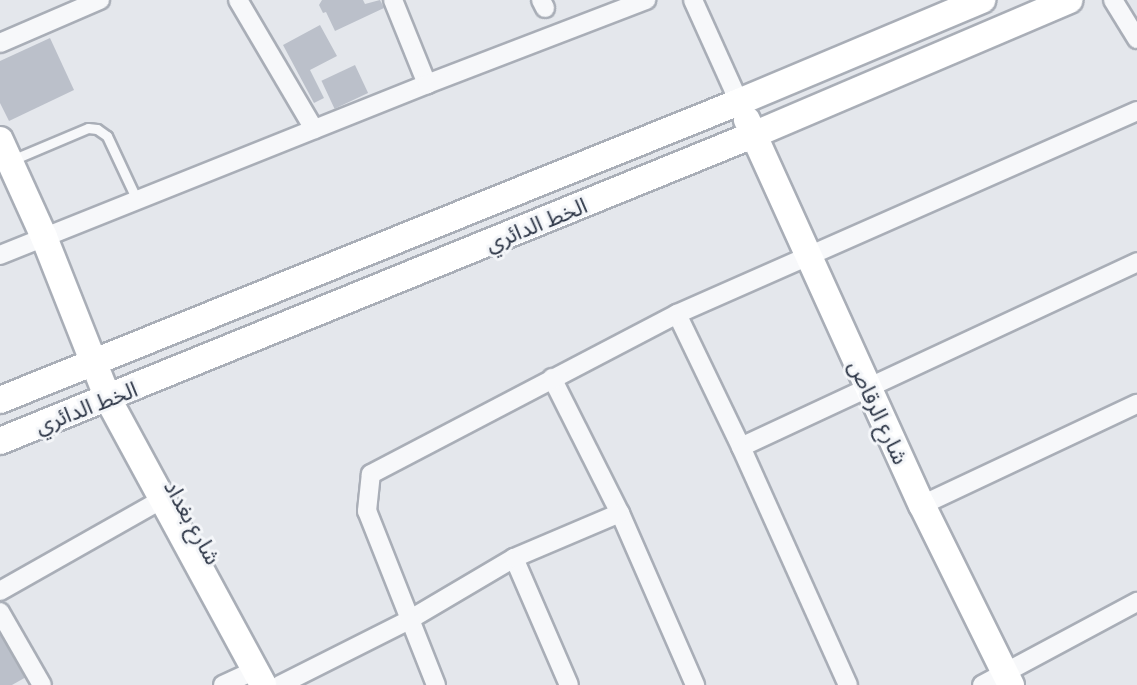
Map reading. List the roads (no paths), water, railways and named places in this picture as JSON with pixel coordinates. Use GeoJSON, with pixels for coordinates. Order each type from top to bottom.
{"type":"FeatureCollection","features":[{"type":"Feature","properties":{"kind":"main road","name":"الخط الدائري"},"geometry":{"type":"LineString","coordinates":[[0,400],[739,102],[982,0]]}},
{"type":"Feature","properties":{"kind":"main road","name":"الخط الدائري"},"geometry":{"type":"LineString","coordinates":[[0,441],[753,135],[1069,0]]}},
{"type":"Feature","properties":{"kind":"main road","name":"شارع الرقاص"},"geometry":{"type":"LineString","coordinates":[[739,102],[806,255],[922,505],[999,681]]}},
{"type":"Feature","properties":{"kind":"main road"},"geometry":{"type":"LineString","coordinates":[[5,151],[161,500],[258,678]]}},
{"type":"Feature","properties":{"kind":"main road","name":"شارع بغداد"},"geometry":{"type":"LineString","coordinates":[[115,396],[280,685]]}},
{"type":"Feature","properties":{"kind":"street"},"geometry":{"type":"LineString","coordinates":[[0,43],[100,0]]}},
{"type":"Feature","properties":{"kind":"street"},"geometry":{"type":"LineString","coordinates":[[238,0],[314,129]]}},
{"type":"Feature","properties":{"kind":"street"},"geometry":{"type":"LineString","coordinates":[[393,0],[427,84]]}},
{"type":"Feature","properties":{"kind":"street"},"geometry":{"type":"LineString","coordinates":[[0,255],[427,84],[646,0]]}},
{"type":"Feature","properties":{"kind":"street"},"geometry":{"type":"LineString","coordinates":[[693,0],[739,102]]}},
{"type":"Feature","properties":{"kind":"street"},"geometry":{"type":"LineString","coordinates":[[1113,0],[1137,39]]}},
{"type":"Feature","properties":{"kind":"street"},"geometry":{"type":"LineString","coordinates":[[436,685],[367,511],[371,474],[677,314],[806,255],[1137,111]]}},
{"type":"Feature","properties":{"kind":"street"},"geometry":{"type":"LineString","coordinates":[[741,447],[867,386],[1137,262]]}},
{"type":"Feature","properties":{"kind":"street"},"geometry":{"type":"LineString","coordinates":[[677,314],[741,447],[848,685]]}},
{"type":"Feature","properties":{"kind":"street"},"geometry":{"type":"LineString","coordinates":[[552,378],[620,513],[695,685]]}},
{"type":"Feature","properties":{"kind":"street"},"geometry":{"type":"LineString","coordinates":[[922,505],[1137,404]]}},
{"type":"Feature","properties":{"kind":"street"},"geometry":{"type":"LineString","coordinates":[[0,591],[161,500]]}},
{"type":"Feature","properties":{"kind":"street"},"geometry":{"type":"LineString","coordinates":[[280,685],[409,620],[514,558],[620,513]]}},
{"type":"Feature","properties":{"kind":"street"},"geometry":{"type":"LineString","coordinates":[[514,558],[569,685]]}},
{"type":"Feature","properties":{"kind":"street"},"geometry":{"type":"LineString","coordinates":[[999,681],[1137,602]]}},
{"type":"Feature","properties":{"kind":"street"},"geometry":{"type":"LineString","coordinates":[[0,612],[42,685]]}},
{"type":"Feature","properties":{"kind":"street"},"geometry":{"type":"LineString","coordinates":[[223,685],[258,678]]}},
{"type":"Feature","properties":{"kind":"lane"},"geometry":{"type":"LineString","coordinates":[[5,151],[88,128],[98,129],[107,136],[137,200]]}}]}
